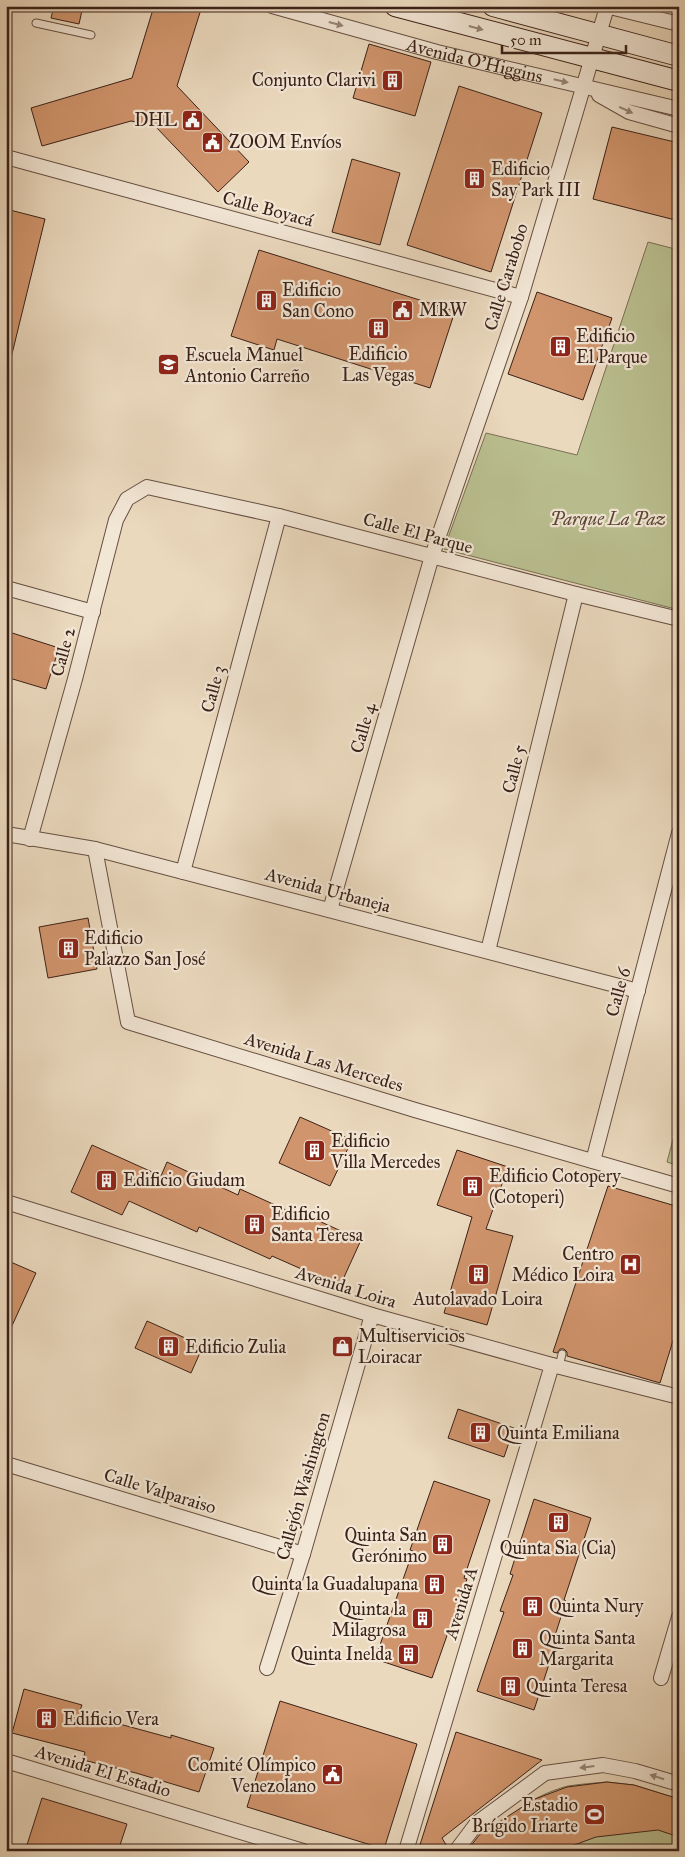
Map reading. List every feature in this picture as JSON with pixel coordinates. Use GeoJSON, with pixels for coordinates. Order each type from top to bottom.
{"type":"FeatureCollection","features":[{"type":"Feature","properties":{"kind":"main road","name":"Avenida O'Higgins"},"geometry":{"type":"LineString","coordinates":[[395,6],[679,81]]}},
{"type":"Feature","properties":{"kind":"main road"},"geometry":{"type":"LineString","coordinates":[[494,6],[679,56]]}},
{"type":"Feature","properties":{"kind":"street","name":"Avenida O'Higgins"},"geometry":{"type":"LineString","coordinates":[[272,6],[437,52],[679,110]]}},
{"type":"Feature","properties":{"kind":"street","name":"Calle Carabobo"},"geometry":{"type":"LineString","coordinates":[[432,556],[521,297],[606,6]]}},
{"type":"Feature","properties":{"kind":"street"},"geometry":{"type":"LineString","coordinates":[[606,6],[679,24]]}},
{"type":"Feature","properties":{"kind":"street"},"geometry":{"type":"LineString","coordinates":[[583,87],[629,112],[679,126]]}},
{"type":"Feature","properties":{"kind":"street","name":"Calle Boyacá"},"geometry":{"type":"LineString","coordinates":[[6,157],[521,297]]}},
{"type":"Feature","properties":{"kind":"street","name":"Calle El Parque"},"geometry":{"type":"LineString","coordinates":[[147,487],[279,516],[679,619]]}},
{"type":"Feature","properties":{"kind":"street","name":"Calle 2"},"geometry":{"type":"LineString","coordinates":[[30,839],[93,612],[116,520],[127,499],[147,487]]}},
{"type":"Feature","properties":{"kind":"street","name":"Calle 3"},"geometry":{"type":"LineString","coordinates":[[183,872],[279,516]]}},
{"type":"Feature","properties":{"kind":"street","name":"Calle 4"},"geometry":{"type":"LineString","coordinates":[[330,910],[432,556]]}},
{"type":"Feature","properties":{"kind":"street"},"geometry":{"type":"LineString","coordinates":[[6,588],[93,612]]}},
{"type":"Feature","properties":{"kind":"street","name":"Calle 5"},"geometry":{"type":"LineString","coordinates":[[488,951],[576,594]]}},
{"type":"Feature","properties":{"kind":"street","name":"Calle 6"},"geometry":{"type":"LineString","coordinates":[[593,1160],[679,833]]}},
{"type":"Feature","properties":{"kind":"street","name":"Avenida Urbaneja"},"geometry":{"type":"LineString","coordinates":[[6,834],[95,849],[638,990]]}},
{"type":"Feature","properties":{"kind":"street","name":"Avenida Las Mercedes"},"geometry":{"type":"LineString","coordinates":[[95,849],[128,1022],[415,1110],[679,1186]]}},
{"type":"Feature","properties":{"kind":"street","name":"Avenida Loira"},"geometry":{"type":"LineString","coordinates":[[6,1202],[372,1315],[648,1385],[679,1397]]}},
{"type":"Feature","properties":{"kind":"street","name":"Callejón Washington"},"geometry":{"type":"LineString","coordinates":[[268,1668],[372,1315]]}},
{"type":"Feature","properties":{"kind":"street","name":"Avenida A"},"geometry":{"type":"LineString","coordinates":[[406,1851],[557,1362]]}},
{"type":"Feature","properties":{"kind":"street","name":"Calle Valparaiso"},"geometry":{"type":"LineString","coordinates":[[6,1464],[303,1554]]}},
{"type":"Feature","properties":{"kind":"street"},"geometry":{"type":"LineString","coordinates":[[661,1678],[679,1617]]}},
{"type":"Feature","properties":{"kind":"street","name":"Avenida El Estadio"},"geometry":{"type":"LineString","coordinates":[[6,1761],[303,1851]]}},
{"type":"Feature","properties":{"kind":"street"},"geometry":{"type":"LineString","coordinates":[[456,1851],[477,1823],[545,1773],[603,1765],[635,1771],[679,1784]]}},
{"type":"Feature","properties":{"kind":"lane"},"geometry":{"type":"LineString","coordinates":[[36,23],[91,35]]}},
{"type":"Feature","properties":{"kind":"green space","name":"Parque La Paz"},"geometry":{"type":"Polygon","coordinates":[[[648,242],[679,250],[679,610],[444,549],[486,433],[577,455],[648,242]]]}},
{"type":"Feature","properties":{"kind":"green space"},"geometry":{"type":"Polygon","coordinates":[[[679,1117],[679,1166],[667,1162],[679,1117]]]}},
{"type":"Feature","properties":{"kind":"green space","name":"Estadio Brígido Iriarte"},"geometry":{"type":"Polygon","coordinates":[[[607,1782],[634,1785],[679,1799],[679,1851],[472,1851],[504,1821],[540,1796],[568,1786],[607,1782]]]}},
{"type":"Feature","properties":{"kind":"building"},"geometry":{"type":"Polygon","coordinates":[[[54,6],[83,6],[79,24],[51,18],[54,6]]]}},
{"type":"Feature","properties":{"kind":"building"},"geometry":{"type":"Polygon","coordinates":[[[154,6],[202,6],[177,86],[249,162],[218,192],[155,126],[131,121],[42,146],[31,108],[132,78],[154,6]]]}},
{"type":"Feature","properties":{"kind":"building","name":"Conjunto Clarivi"},"geometry":{"type":"Polygon","coordinates":[[[369,44],[431,62],[415,116],[353,98],[369,44]]]}},
{"type":"Feature","properties":{"kind":"building","name":"Edificio Say Park III"},"geometry":{"type":"Polygon","coordinates":[[[459,86],[542,113],[491,272],[407,245],[459,86]]]}},
{"type":"Feature","properties":{"kind":"building"},"geometry":{"type":"Polygon","coordinates":[[[612,127],[679,143],[679,221],[593,199],[612,127]]]}},
{"type":"Feature","properties":{"kind":"building"},"geometry":{"type":"Polygon","coordinates":[[[352,159],[400,173],[380,245],[332,232],[352,159]]]}},
{"type":"Feature","properties":{"kind":"building"},"geometry":{"type":"Polygon","coordinates":[[[6,209],[45,219],[11,358],[6,357],[6,209]]]}},
{"type":"Feature","properties":{"kind":"building","name":"Edificio Las Vegas"},"geometry":{"type":"Polygon","coordinates":[[[259,250],[455,311],[430,388],[277,339],[274,350],[231,336],[259,250]]]}},
{"type":"Feature","properties":{"kind":"building","name":"Edificio El Parque"},"geometry":{"type":"Polygon","coordinates":[[[537,292],[612,318],[583,400],[508,374],[537,292]]]}},
{"type":"Feature","properties":{"kind":"building"},"geometry":{"type":"Polygon","coordinates":[[[6,631],[59,648],[46,689],[6,677],[6,631]]]}},
{"type":"Feature","properties":{"kind":"building","name":"Edificio Palazzo San José"},"geometry":{"type":"Polygon","coordinates":[[[88,918],[97,969],[48,978],[39,927],[88,918]]]}},
{"type":"Feature","properties":{"kind":"building","name":"Edificio Villa Mercedes"},"geometry":{"type":"Polygon","coordinates":[[[300,1117],[352,1140],[330,1186],[279,1163],[300,1117]]]}},
{"type":"Feature","properties":{"kind":"building"},"geometry":{"type":"Polygon","coordinates":[[[92,1145],[161,1176],[167,1162],[238,1195],[240,1189],[308,1220],[310,1217],[361,1240],[340,1286],[272,1256],[270,1259],[199,1227],[197,1232],[129,1201],[122,1215],[71,1192],[92,1145]]]}},
{"type":"Feature","properties":{"kind":"building"},"geometry":{"type":"Polygon","coordinates":[[[457,1150],[508,1167],[486,1229],[513,1236],[487,1325],[444,1313],[472,1217],[437,1205],[457,1150]]]}},
{"type":"Feature","properties":{"kind":"building","name":"Centro Médico Loira"},"geometry":{"type":"Polygon","coordinates":[[[608,1186],[679,1207],[679,1321],[660,1383],[567,1356],[567,1352],[564,1349],[560,1349],[557,1353],[553,1352],[608,1186]]]}},
{"type":"Feature","properties":{"kind":"building"},"geometry":{"type":"Polygon","coordinates":[[[6,1260],[36,1273],[6,1339],[6,1260]]]}},
{"type":"Feature","properties":{"kind":"building","name":"Edificio Zulia"},"geometry":{"type":"Polygon","coordinates":[[[147,1321],[203,1346],[191,1373],[135,1348],[147,1321]]]}},
{"type":"Feature","properties":{"kind":"building","name":"Quinta Emiliana"},"geometry":{"type":"Polygon","coordinates":[[[458,1409],[514,1428],[504,1457],[448,1438],[458,1409]]]}},
{"type":"Feature","properties":{"kind":"building"},"geometry":{"type":"Polygon","coordinates":[[[434,1481],[490,1500],[464,1578],[467,1579],[432,1678],[375,1659],[413,1551],[410,1550],[434,1481]]]}},
{"type":"Feature","properties":{"kind":"building"},"geometry":{"type":"Polygon","coordinates":[[[534,1499],[591,1518],[564,1600],[566,1601],[553,1642],[556,1643],[534,1710],[477,1691],[504,1612],[500,1611],[513,1575],[510,1574],[534,1499]]]}},
{"type":"Feature","properties":{"kind":"building"},"geometry":{"type":"Polygon","coordinates":[[[24,1689],[82,1705],[79,1713],[171,1738],[171,1735],[214,1748],[199,1792],[136,1773],[83,1760],[85,1752],[12,1733],[24,1689]]]}},
{"type":"Feature","properties":{"kind":"building","name":"Comité Olímpico Venezolano"},"geometry":{"type":"Polygon","coordinates":[[[280,1701],[417,1744],[384,1849],[247,1807],[280,1701]]]}},
{"type":"Feature","properties":{"kind":"building"},"geometry":{"type":"Polygon","coordinates":[[[456,1732],[542,1760],[442,1838],[448,1848],[447,1851],[418,1851],[456,1732]]]}},
{"type":"Feature","properties":{"kind":"building","name":"Estadio Brígido Iriarte"},"geometry":{"type":"Polygon","coordinates":[[[607,1782],[634,1785],[679,1799],[679,1837],[658,1830],[596,1837],[558,1851],[467,1851],[480,1834],[535,1799],[567,1787],[607,1782]]]}},
{"type":"Feature","properties":{"kind":"building"},"geometry":{"type":"Polygon","coordinates":[[[42,1798],[127,1824],[118,1851],[25,1851],[42,1798]]]}},
{"type":"Feature","properties":{"kind":"place","name":"Conjunto Clarivi"},"geometry":{"type":"Point","coordinates":[392,80]}},
{"type":"Feature","properties":{"kind":"place","name":"DHL"},"geometry":{"type":"Point","coordinates":[193,120]}},
{"type":"Feature","properties":{"kind":"place","name":"ZOOM Envíos"},"geometry":{"type":"Point","coordinates":[213,142]}},
{"type":"Feature","properties":{"kind":"place","name":"Edificio Say Park III"},"geometry":{"type":"Point","coordinates":[475,179]}},
{"type":"Feature","properties":{"kind":"place","name":"Edificio San Cono"},"geometry":{"type":"Point","coordinates":[266,300]}},
{"type":"Feature","properties":{"kind":"place","name":"MRW"},"geometry":{"type":"Point","coordinates":[403,310]}},
{"type":"Feature","properties":{"kind":"place","name":"Edificio Las Vegas"},"geometry":{"type":"Point","coordinates":[378,329]}},
{"type":"Feature","properties":{"kind":"place","name":"Edificio El Parque"},"geometry":{"type":"Point","coordinates":[560,346]}},
{"type":"Feature","properties":{"kind":"place","name":"Escuela Manuel Antonio Carreño"},"geometry":{"type":"Point","coordinates":[169,365]}},
{"type":"Feature","properties":{"kind":"place","name":"Edificio Palazzo San José"},"geometry":{"type":"Point","coordinates":[68,948]}},
{"type":"Feature","properties":{"kind":"place","name":"Edificio Villa Mercedes"},"geometry":{"type":"Point","coordinates":[315,1151]}},
{"type":"Feature","properties":{"kind":"place","name":"Edificio Giudam"},"geometry":{"type":"Point","coordinates":[107,1180]}},
{"type":"Feature","properties":{"kind":"place","name":"Edificio Cotopery (Cotoperi)"},"geometry":{"type":"Point","coordinates":[473,1186]}},
{"type":"Feature","properties":{"kind":"place","name":"Edificio Santa Teresa"},"geometry":{"type":"Point","coordinates":[255,1224]}},
{"type":"Feature","properties":{"kind":"place","name":"Centro Médico Loira"},"geometry":{"type":"Point","coordinates":[630,1264]}},
{"type":"Feature","properties":{"kind":"place","name":"Autolavado Loira"},"geometry":{"type":"Point","coordinates":[478,1274]}},
{"type":"Feature","properties":{"kind":"place","name":"Multiservicios Loiracar"},"geometry":{"type":"Point","coordinates":[342,1346]}},
{"type":"Feature","properties":{"kind":"place","name":"Edificio Zulia"},"geometry":{"type":"Point","coordinates":[169,1347]}},
{"type":"Feature","properties":{"kind":"place","name":"Quinta Emiliana"},"geometry":{"type":"Point","coordinates":[481,1433]}},
{"type":"Feature","properties":{"kind":"place","name":"Quinta Sia (Cia)"},"geometry":{"type":"Point","coordinates":[558,1523]}},
{"type":"Feature","properties":{"kind":"place","name":"Quinta San Gerónimo"},"geometry":{"type":"Point","coordinates":[443,1545]}},
{"type":"Feature","properties":{"kind":"place","name":"Quinta la Guadalupana"},"geometry":{"type":"Point","coordinates":[434,1584]}},
{"type":"Feature","properties":{"kind":"place","name":"Quinta Nury"},"geometry":{"type":"Point","coordinates":[533,1606]}},
{"type":"Feature","properties":{"kind":"place","name":"Quinta la Milagrosa"},"geometry":{"type":"Point","coordinates":[422,1619]}},
{"type":"Feature","properties":{"kind":"place","name":"Quinta Santa Margarita"},"geometry":{"type":"Point","coordinates":[523,1648]}},
{"type":"Feature","properties":{"kind":"place","name":"Quinta Inelda"},"geometry":{"type":"Point","coordinates":[408,1654]}},
{"type":"Feature","properties":{"kind":"place","name":"Quinta Teresa"},"geometry":{"type":"Point","coordinates":[510,1686]}},
{"type":"Feature","properties":{"kind":"place","name":"Edificio Vera"},"geometry":{"type":"Point","coordinates":[47,1719]}},
{"type":"Feature","properties":{"kind":"place","name":"Comité Olímpico Venezolano"},"geometry":{"type":"Point","coordinates":[332,1775]}},
{"type":"Feature","properties":{"kind":"place","name":"Estadio Brígido Iriarte"},"geometry":{"type":"Point","coordinates":[594,1815]}}]}
